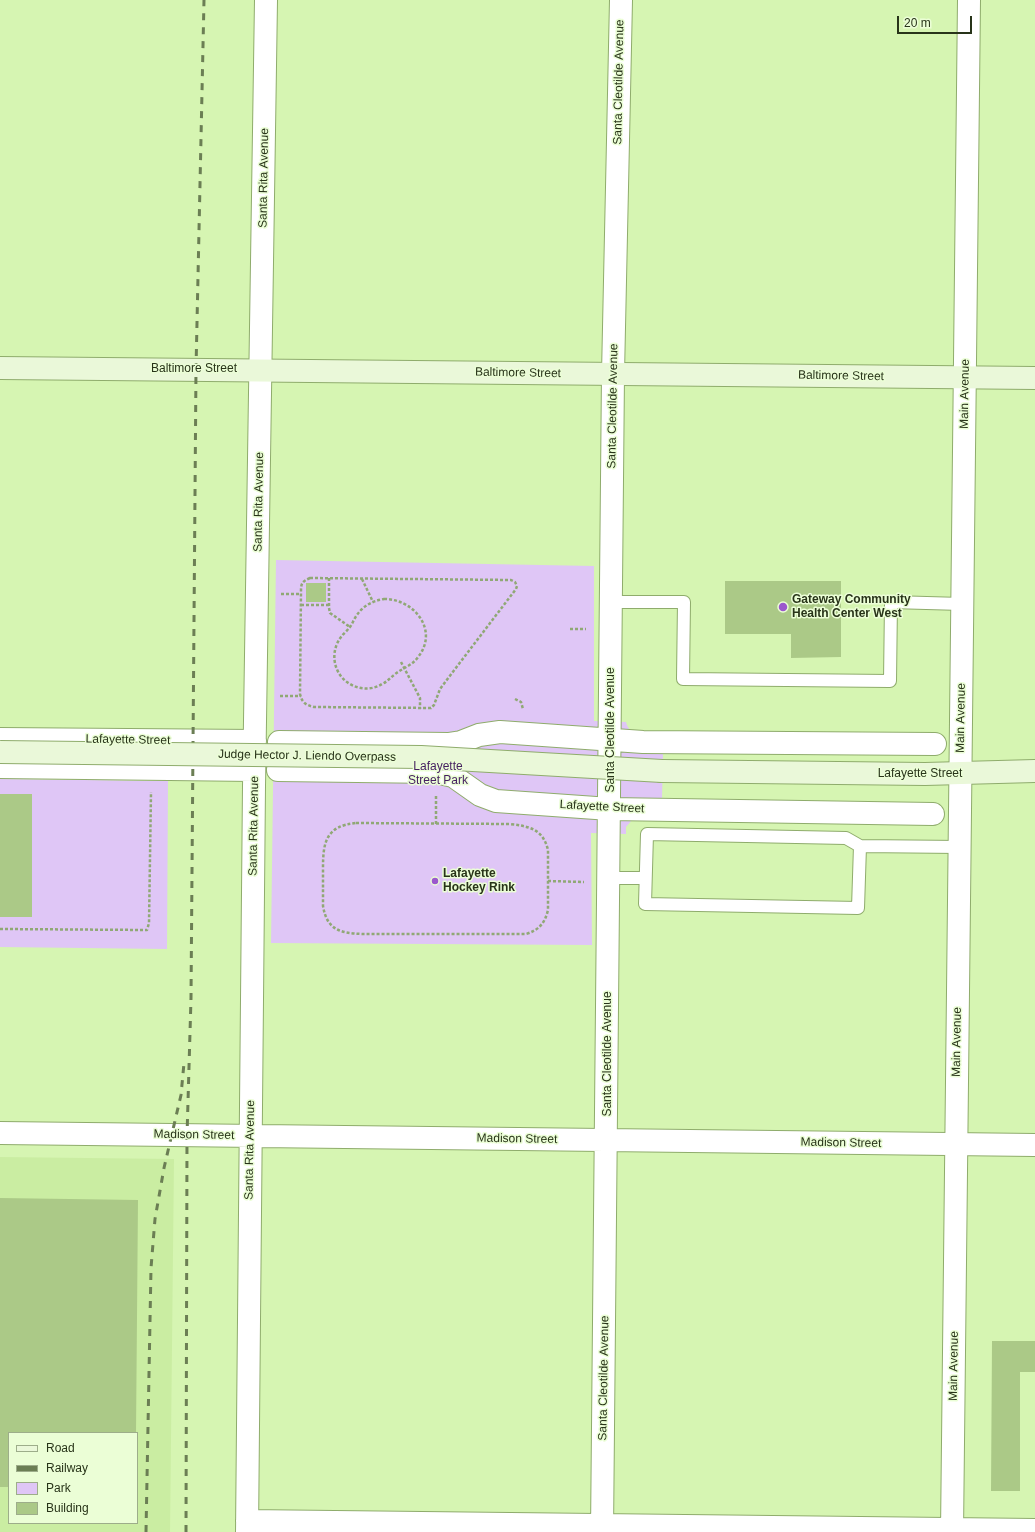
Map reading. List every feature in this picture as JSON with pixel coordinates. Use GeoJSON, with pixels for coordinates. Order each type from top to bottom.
{"type":"FeatureCollection","features":[{"type":"Feature","properties":{"kind":"street","name":"Santa Rita Avenue"},"geometry":{"type":"LineString","coordinates":[[247,1526],[254,770],[266,0]]}},
{"type":"Feature","properties":{"kind":"street","name":"Santa Cleotilde Avenue"},"geometry":{"type":"LineString","coordinates":[[602,1529],[611,731],[613,374],[621,0]]}},
{"type":"Feature","properties":{"kind":"street","name":"Main Avenue"},"geometry":{"type":"LineString","coordinates":[[952,1530],[969,0]]}},
{"type":"Feature","properties":{"kind":"street","name":"Baltimore Street"},"geometry":{"type":"LineString","coordinates":[[0,368],[1035,378]]}},
{"type":"Feature","properties":{"kind":"street"},"geometry":{"type":"LineString","coordinates":[[279,742],[448,744],[461,742],[479,735],[500,732],[611,731],[643,742],[935,744]]}},
{"type":"Feature","properties":{"kind":"street","name":"Lafayette Street"},"geometry":{"type":"LineString","coordinates":[[0,738],[255,741]]}},
{"type":"Feature","properties":{"kind":"street","name":"Judge Hector J. Liendo Overpass"},"geometry":{"type":"LineString","coordinates":[[0,752],[421,757],[662,771]]}},
{"type":"Feature","properties":{"kind":"street"},"geometry":{"type":"LineString","coordinates":[[0,766],[254,770]]}},
{"type":"Feature","properties":{"kind":"street","name":"Lafayette Street"},"geometry":{"type":"LineString","coordinates":[[278,770],[436,772],[453,776],[480,795],[496,801],[610,809],[933,814]]}},
{"type":"Feature","properties":{"kind":"street","name":"Lafayette Street"},"geometry":{"type":"LineString","coordinates":[[662,771],[960,774],[1035,771]]}},
{"type":"Feature","properties":{"kind":"street","name":"Madison Street"},"geometry":{"type":"LineString","coordinates":[[0,1133],[1035,1145]]}},
{"type":"Feature","properties":{"kind":"street"},"geometry":{"type":"LineString","coordinates":[[247,1526],[1035,1530]]}},
{"type":"Feature","properties":{"kind":"lane"},"geometry":{"type":"LineString","coordinates":[[612,602],[684,602],[683,678],[890,681],[891,602],[962,604]]}},
{"type":"Feature","properties":{"kind":"lane"},"geometry":{"type":"LineString","coordinates":[[860,846],[858,908],[645,904],[646,834],[846,838],[860,846],[960,847]]}},
{"type":"Feature","properties":{"kind":"lane"},"geometry":{"type":"LineString","coordinates":[[609,878],[645,878]]}},
{"type":"Feature","properties":{"kind":"path"},"geometry":{"type":"LineString","coordinates":[[310,578],[362,579],[511,580],[515,582],[517,586],[440,689],[434,705],[431,708],[314,707],[307,705],[301,701],[301,584],[304,580],[310,578]]}},
{"type":"Feature","properties":{"kind":"path"},"geometry":{"type":"LineString","coordinates":[[329,578],[330,613],[350,627]]}},
{"type":"Feature","properties":{"kind":"path"},"geometry":{"type":"LineString","coordinates":[[362,579],[372,602]]}},
{"type":"Feature","properties":{"kind":"path"},"geometry":{"type":"LineString","coordinates":[[281,594],[301,594]]}},
{"type":"Feature","properties":{"kind":"path"},"geometry":{"type":"LineString","coordinates":[[384,599],[397,600],[408,604],[421,618],[425,629],[424,647],[418,658],[404,669],[394,674],[383,684],[372,688],[356,687],[347,682],[337,671],[334,656],[339,640],[350,627],[358,613],[367,604],[372,602],[384,599]]}},
{"type":"Feature","properties":{"kind":"path"},"geometry":{"type":"LineString","coordinates":[[301,605],[329,605]]}},
{"type":"Feature","properties":{"kind":"path"},"geometry":{"type":"LineString","coordinates":[[570,629],[591,629]]}},
{"type":"Feature","properties":{"kind":"path"},"geometry":{"type":"LineString","coordinates":[[400,662],[420,698],[420,709]]}},
{"type":"Feature","properties":{"kind":"path"},"geometry":{"type":"LineString","coordinates":[[280,696],[301,696]]}},
{"type":"Feature","properties":{"kind":"path"},"geometry":{"type":"LineString","coordinates":[[0,929],[147,930],[149,923],[151,791]]}},
{"type":"Feature","properties":{"kind":"path"},"geometry":{"type":"LineString","coordinates":[[344,824],[523,825],[532,828],[540,834],[546,842],[548,850],[548,881],[548,910],[546,918],[535,932],[526,934],[351,934],[337,930],[331,926],[324,915],[324,845],[330,833],[344,824]]}},
{"type":"Feature","properties":{"kind":"path"},"geometry":{"type":"LineString","coordinates":[[548,881],[586,882]]}},
{"type":"Feature","properties":{"kind":"shaded area"},"geometry":{"type":"Polygon","coordinates":[[[0,1157],[174,1159],[170,1532],[0,1532],[0,1157]]]}},
{"type":"Feature","properties":{"kind":"green space","name":"Lafayette Street Park"},"geometry":{"type":"Polygon","coordinates":[[[276,560],[594,566],[594,721],[626,722],[631,732],[663,752],[662,799],[933,805],[632,820],[626,827],[626,834],[591,833],[592,945],[271,943],[276,560]]]}},
{"type":"Feature","properties":{"kind":"green space"},"geometry":{"type":"Polygon","coordinates":[[[0,779],[168,781],[167,949],[0,947],[0,779]]]}},
{"type":"Feature","properties":{"kind":"building","name":"Gateway Community Health Center West"},"geometry":{"type":"Polygon","coordinates":[[[725,581],[841,581],[841,657],[791,658],[791,634],[725,634],[725,581]]]}},
{"type":"Feature","properties":{"kind":"building"},"geometry":{"type":"Polygon","coordinates":[[[306,583],[326,583],[326,602],[306,602],[306,583]]]}},
{"type":"Feature","properties":{"kind":"building"},"geometry":{"type":"Polygon","coordinates":[[[0,794],[32,794],[32,917],[0,917],[0,794]]]}},
{"type":"Feature","properties":{"kind":"building"},"geometry":{"type":"Polygon","coordinates":[[[0,1198],[138,1200],[136,1432],[8,1432],[8,1487],[0,1487],[0,1198]]]}},
{"type":"Feature","properties":{"kind":"building"},"geometry":{"type":"Polygon","coordinates":[[[992,1341],[1035,1341],[1035,1372],[1020,1372],[1020,1491],[991,1491],[992,1341]]]}},
{"type":"Feature","properties":{"kind":"railway"},"geometry":{"type":"LineString","coordinates":[[186,1532],[187,1136],[191,998],[196,369],[204,0]]}},
{"type":"Feature","properties":{"kind":"railway"},"geometry":{"type":"LineString","coordinates":[[146,1532],[151,1268],[155,1219],[164,1168],[181,1095],[184,1063]]}},
{"type":"Feature","properties":{"kind":"place","name":"Gateway Community Health Center West"},"geometry":{"type":"Point","coordinates":[783,607]}},
{"type":"Feature","properties":{"kind":"place","name":"Lafayette Hockey Rink"},"geometry":{"type":"Point","coordinates":[435,881]}}]}
